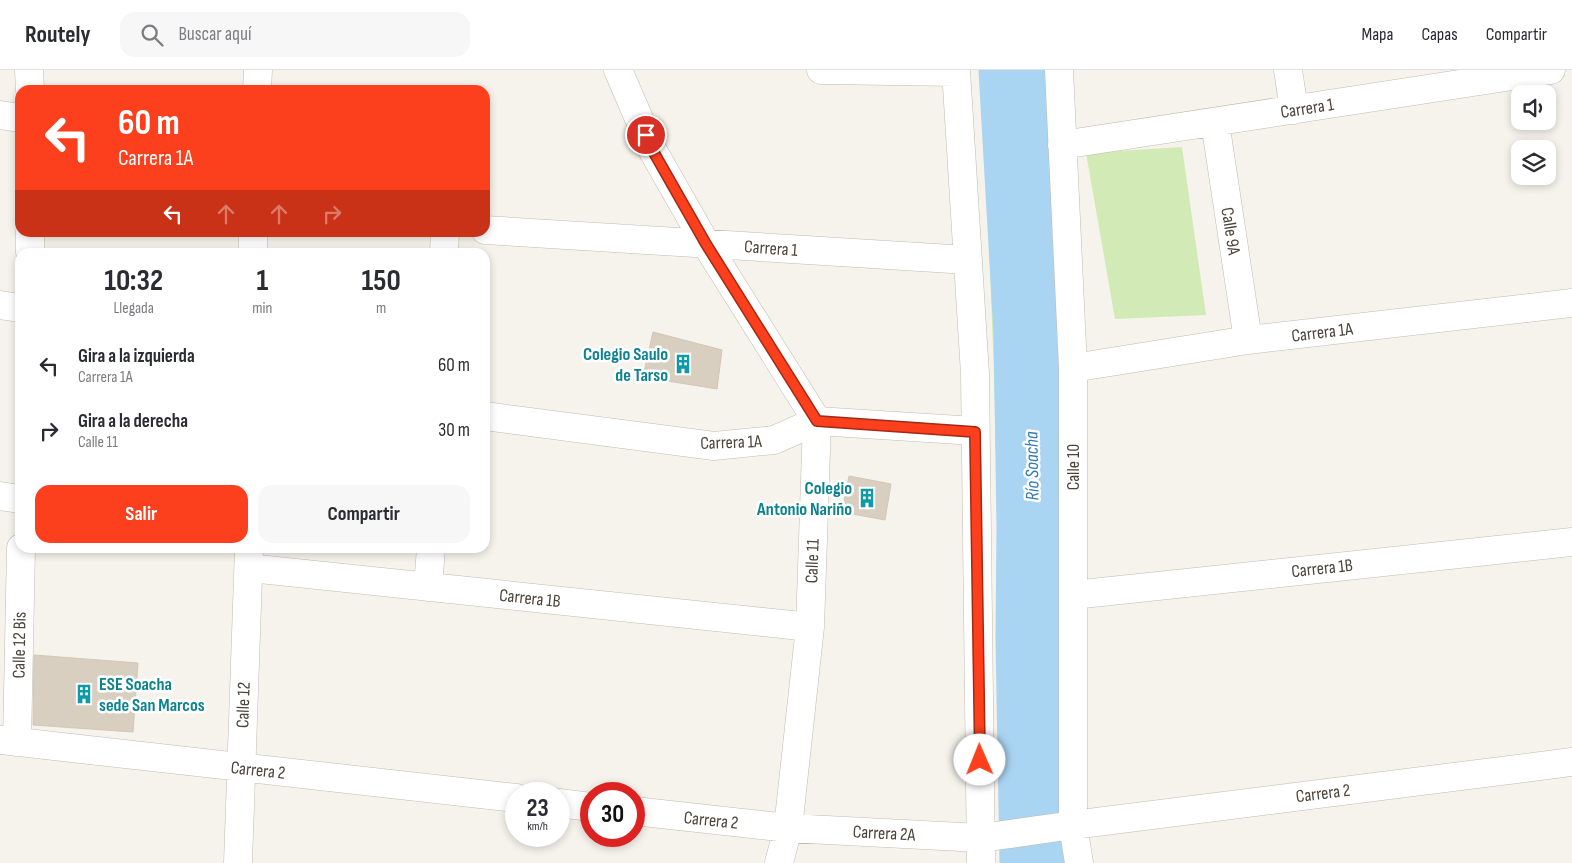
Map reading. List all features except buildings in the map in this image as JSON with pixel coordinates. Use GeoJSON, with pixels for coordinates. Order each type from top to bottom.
{"type":"FeatureCollection","features":[{"type":"Feature","properties":{"kind":"street"},"geometry":{"type":"LineString","coordinates":[[29,70],[30,85]]}},
{"type":"Feature","properties":{"kind":"street"},"geometry":{"type":"LineString","coordinates":[[257,85],[258,70]]}},
{"type":"Feature","properties":{"kind":"street"},"geometry":{"type":"LineString","coordinates":[[618,70],[653,151],[706,244],[817,421]]}},
{"type":"Feature","properties":{"kind":"street"},"geometry":{"type":"LineString","coordinates":[[822,70],[956,71],[976,374],[975,432],[985,846]]}},
{"type":"Feature","properties":{"kind":"street","name":"Calle 10"},"geometry":{"type":"LineString","coordinates":[[1059,70],[1073,368],[1073,595],[1068,826],[1078,863]]}},
{"type":"Feature","properties":{"kind":"street"},"geometry":{"type":"LineString","coordinates":[[1288,70],[1294,110]]}},
{"type":"Feature","properties":{"kind":"street","name":"Carrera 1"},"geometry":{"type":"LineString","coordinates":[[1062,145],[1551,70]]}},
{"type":"Feature","properties":{"kind":"street"},"geometry":{"type":"LineString","coordinates":[[0,115],[15,117]]}},
{"type":"Feature","properties":{"kind":"street","name":"Calle 9A"},"geometry":{"type":"LineString","coordinates":[[1215,122],[1248,340]]}},
{"type":"Feature","properties":{"kind":"street","name":"Carrera 1"},"geometry":{"type":"LineString","coordinates":[[490,230],[968,260]]}},
{"type":"Feature","properties":{"kind":"street","name":"Carrera 1A"},"geometry":{"type":"LineString","coordinates":[[1073,368],[1248,340],[1572,303]]}},
{"type":"Feature","properties":{"kind":"street"},"geometry":{"type":"LineString","coordinates":[[0,305],[15,307]]}},
{"type":"Feature","properties":{"kind":"street","name":"Carrera 1A"},"geometry":{"type":"LineString","coordinates":[[490,417],[714,446],[774,440],[817,421],[975,432]]}},
{"type":"Feature","properties":{"kind":"street","name":"Calle 11"},"geometry":{"type":"LineString","coordinates":[[779,863],[788,828],[810,627],[817,421]]}},
{"type":"Feature","properties":{"kind":"street"},"geometry":{"type":"LineString","coordinates":[[0,496],[15,498]]}},
{"type":"Feature","properties":{"kind":"street","name":"Carrera 1B"},"geometry":{"type":"LineString","coordinates":[[1073,595],[1572,542]]}},
{"type":"Feature","properties":{"kind":"street","name":"Calle 12 Bis"},"geometry":{"type":"LineString","coordinates":[[9,741],[21,553]]}},
{"type":"Feature","properties":{"kind":"street"},"geometry":{"type":"LineString","coordinates":[[428,587],[431,553]]}},
{"type":"Feature","properties":{"kind":"street","name":"Carrera 1B"},"geometry":{"type":"LineString","coordinates":[[249,558],[428,587],[810,627]]}},
{"type":"Feature","properties":{"kind":"street","name":"Calle 12"},"geometry":{"type":"LineString","coordinates":[[238,863],[249,558]]}},
{"type":"Feature","properties":{"kind":"street","name":"Carrera 2"},"geometry":{"type":"LineString","coordinates":[[9,741],[505,797]]}},
{"type":"Feature","properties":{"kind":"street","name":"Carrera 2"},"geometry":{"type":"LineString","coordinates":[[985,846],[1068,826],[1572,762]]}},
{"type":"Feature","properties":{"kind":"street","name":"Carrera 2"},"geometry":{"type":"LineString","coordinates":[[645,812],[788,828]]}},
{"type":"Feature","properties":{"kind":"street","name":"Carrera 2A"},"geometry":{"type":"LineString","coordinates":[[788,828],[985,846]]}},
{"type":"Feature","properties":{"kind":"green space"},"geometry":{"type":"Polygon","coordinates":[[[982,70],[1049,70],[1055,370],[1057,828],[1061,863],[1006,863],[994,373],[982,70]]]}},
{"type":"Feature","properties":{"kind":"green space"},"geometry":{"type":"Polygon","coordinates":[[[1182,147],[1206,315],[1115,319],[1086,153],[1182,147]]]}},
{"type":"Feature","properties":{"kind":"waterway","name":"Río Soacha"},"geometry":{"type":"LineString","coordinates":[[1014,70],[1029,332],[1035,863]]}},
{"type":"Feature","properties":{"kind":"place","name":"Colegio Saulo de Tarso"},"geometry":{"type":"Point","coordinates":[683,364]}},
{"type":"Feature","properties":{"kind":"place","name":"Colegio Antonio Nariño"},"geometry":{"type":"Point","coordinates":[867,498]}},
{"type":"Feature","properties":{"kind":"place","name":"ESE Soacha sede San Marcos"},"geometry":{"type":"Point","coordinates":[84,694]}},
{"type":"Feature","properties":{"kind":"route"},"geometry":{"type":"LineString","coordinates":[[646,135],[653,151],[706,244],[817,421],[975,432],[980,760]]}}]}
